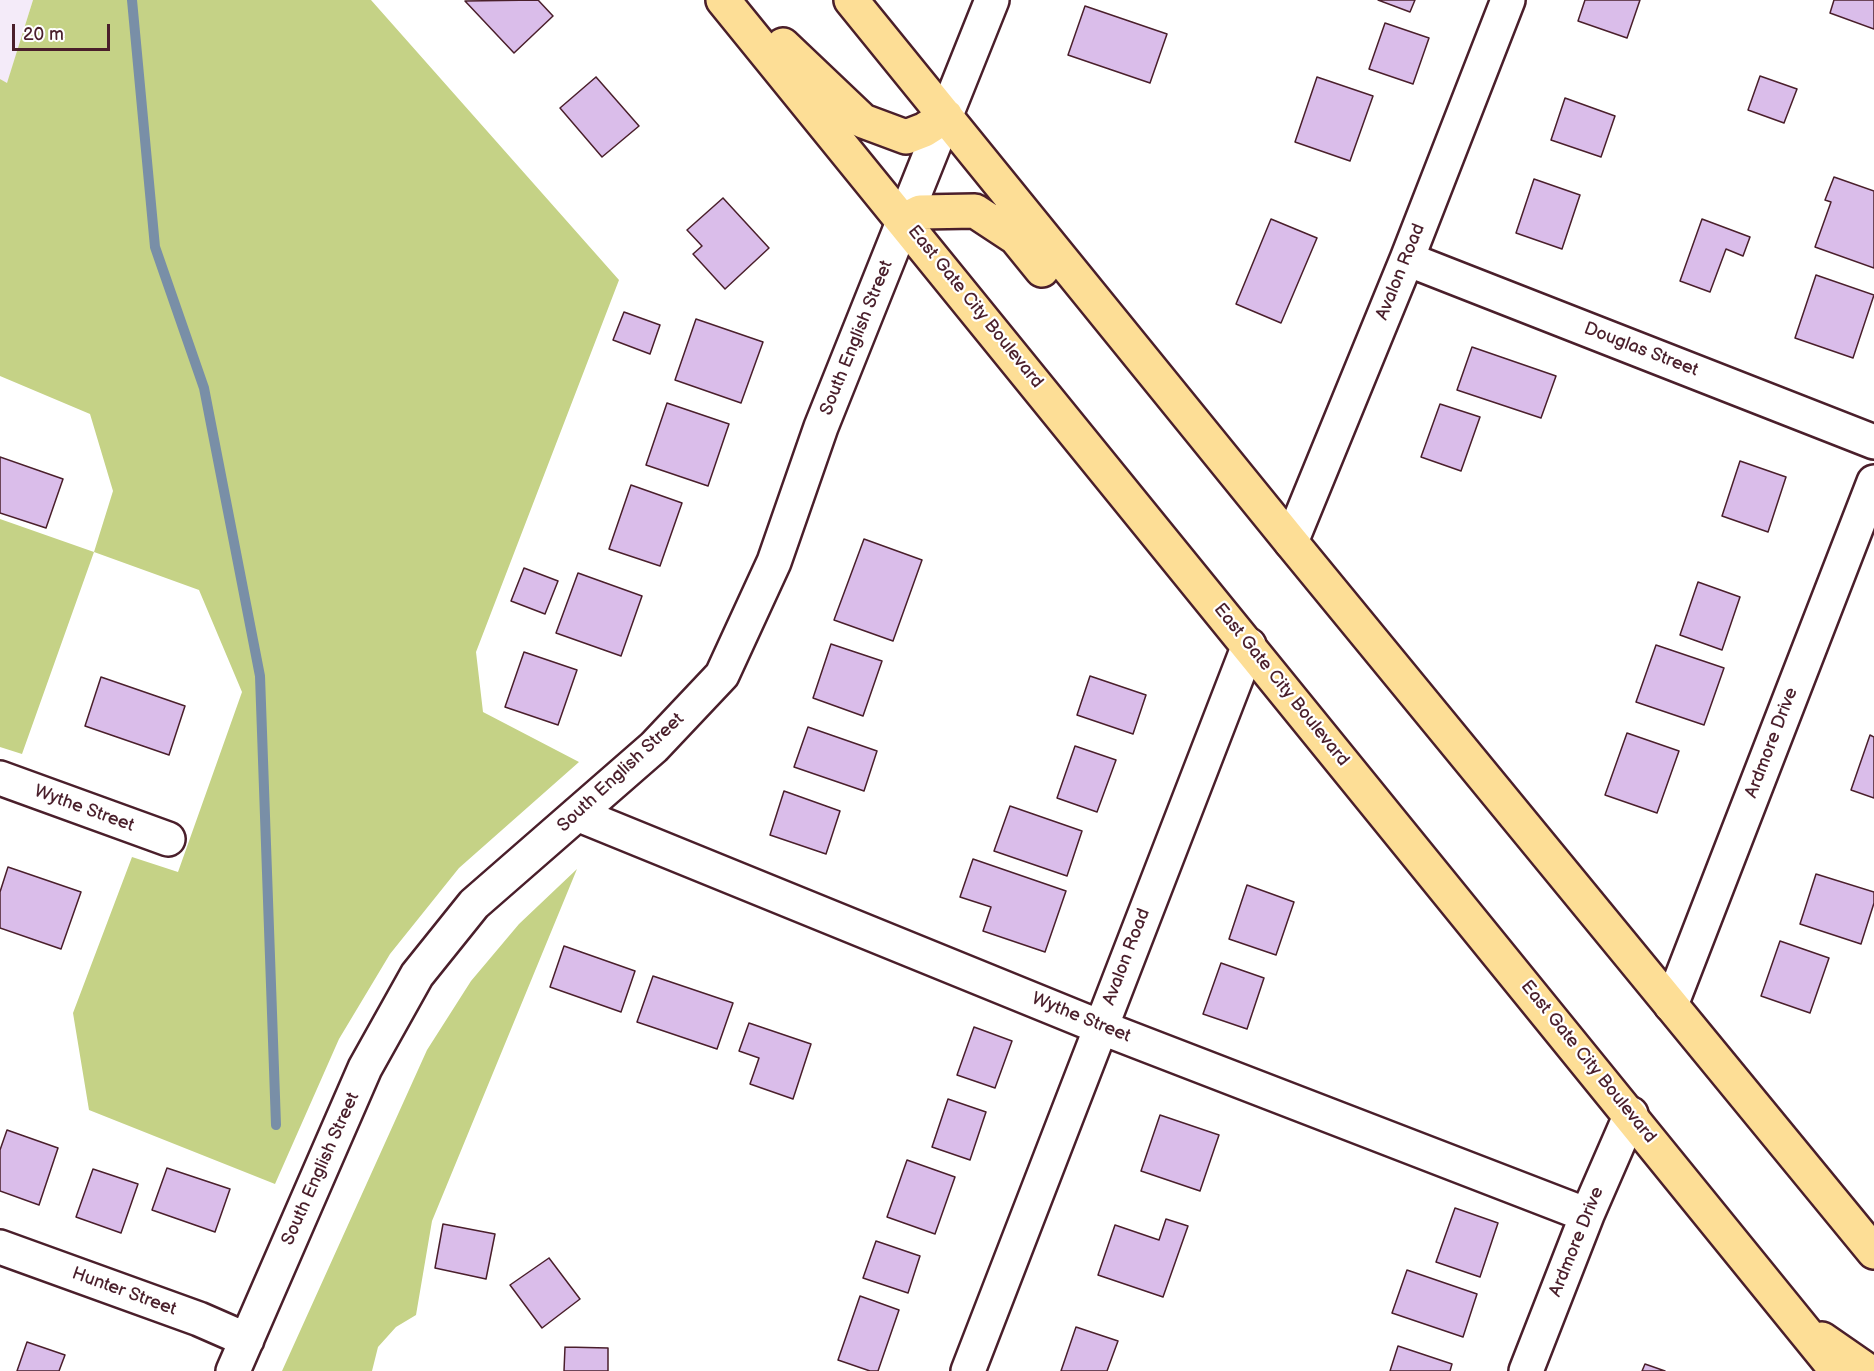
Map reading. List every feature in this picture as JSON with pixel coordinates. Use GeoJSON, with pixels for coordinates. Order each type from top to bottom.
{"type":"FeatureCollection","features":[{"type":"Feature","properties":{"kind":"main road","name":"East Gate City Boulevard"},"geometry":{"type":"LineString","coordinates":[[723,0],[1631,1114],[1837,1371]]}},
{"type":"Feature","properties":{"kind":"main road"},"geometry":{"type":"LineString","coordinates":[[736,0],[863,121],[906,137],[924,130],[946,116]]}},
{"type":"Feature","properties":{"kind":"main road"},"geometry":{"type":"LineString","coordinates":[[851,0],[1291,542],[1874,1251]]}},
{"type":"Feature","properties":{"kind":"main road"},"geometry":{"type":"LineString","coordinates":[[904,220],[920,212],[975,211],[1016,238],[1101,341],[1171,394]]}},
{"type":"Feature","properties":{"kind":"main road"},"geometry":{"type":"LineString","coordinates":[[1798,1323],[1868,1371]]}},
{"type":"Feature","properties":{"kind":"street","name":"South English Street"},"geometry":{"type":"LineString","coordinates":[[234,1371],[365,1068],[417,975],[474,904],[654,747],[722,675],[774,562],[821,428],[992,0]]}},
{"type":"Feature","properties":{"kind":"street","name":"Avalon Road"},"geometry":{"type":"LineString","coordinates":[[1291,542],[1407,259],[1508,0]]}},
{"type":"Feature","properties":{"kind":"street","name":"Douglas Street"},"geometry":{"type":"LineString","coordinates":[[1407,259],[1874,441]]}},
{"type":"Feature","properties":{"kind":"street","name":"Ardmore Drive"},"geometry":{"type":"LineString","coordinates":[[1671,1005],[1874,482]]}},
{"type":"Feature","properties":{"kind":"street","name":"Avalon Road"},"geometry":{"type":"LineString","coordinates":[[968,1371],[1249,645]]}},
{"type":"Feature","properties":{"kind":"street","name":"Wythe Street"},"geometry":{"type":"LineString","coordinates":[[0,778],[168,839]]}},
{"type":"Feature","properties":{"kind":"street","name":"Wythe Street"},"geometry":{"type":"LineString","coordinates":[[577,814],[1100,1027],[1587,1215]]}},
{"type":"Feature","properties":{"kind":"street","name":"Ardmore Drive"},"geometry":{"type":"LineString","coordinates":[[1526,1371],[1587,1215],[1631,1114]]}},
{"type":"Feature","properties":{"kind":"street","name":"Hunter Street"},"geometry":{"type":"LineString","coordinates":[[0,1247],[199,1319],[247,1340]]}},
{"type":"Feature","properties":{"kind":"shaded area"},"geometry":{"type":"Polygon","coordinates":[[[0,0],[33,0],[7,84],[0,79],[0,0]]]}},
{"type":"Feature","properties":{"kind":"green space"},"geometry":{"type":"Polygon","coordinates":[[[33,0],[371,0],[619,280],[476,652],[483,712],[579,762],[459,868],[390,954],[339,1039],[275,1184],[89,1110],[73,1013],[132,857],[178,872],[242,692],[199,590],[94,552],[113,491],[90,414],[0,376],[0,79],[7,83],[33,0]]]}},
{"type":"Feature","properties":{"kind":"green space"},"geometry":{"type":"Polygon","coordinates":[[[0,519],[94,552],[22,754],[0,747],[0,519]]]}},
{"type":"Feature","properties":{"kind":"green space"},"geometry":{"type":"Polygon","coordinates":[[[577,869],[432,1221],[416,1315],[396,1327],[378,1347],[372,1371],[282,1371],[427,1050],[471,981],[519,924],[577,869]]]}},
{"type":"Feature","properties":{"kind":"building"},"geometry":{"type":"Polygon","coordinates":[[[538,0],[553,16],[514,53],[465,1],[538,0]]]}},
{"type":"Feature","properties":{"kind":"building"},"geometry":{"type":"Polygon","coordinates":[[[1378,0],[1415,0],[1410,12],[1378,0]]]}},
{"type":"Feature","properties":{"kind":"building"},"geometry":{"type":"Polygon","coordinates":[[[1585,0],[1640,0],[1627,38],[1578,21],[1585,0]]]}},
{"type":"Feature","properties":{"kind":"building"},"geometry":{"type":"Polygon","coordinates":[[[1834,0],[1874,0],[1874,29],[1830,13],[1834,0]]]}},
{"type":"Feature","properties":{"kind":"building"},"geometry":{"type":"Polygon","coordinates":[[[1085,6],[1167,34],[1150,83],[1068,55],[1085,6]]]}},
{"type":"Feature","properties":{"kind":"building"},"geometry":{"type":"Polygon","coordinates":[[[1385,23],[1429,38],[1413,84],[1369,69],[1385,23]]]}},
{"type":"Feature","properties":{"kind":"building"},"geometry":{"type":"Polygon","coordinates":[[[1760,76],[1797,89],[1784,123],[1748,110],[1760,76]]]}},
{"type":"Feature","properties":{"kind":"building"},"geometry":{"type":"Polygon","coordinates":[[[596,77],[639,126],[602,157],[560,108],[596,77]]]}},
{"type":"Feature","properties":{"kind":"building"},"geometry":{"type":"Polygon","coordinates":[[[1317,77],[1373,96],[1350,161],[1295,142],[1317,77]]]}},
{"type":"Feature","properties":{"kind":"building"},"geometry":{"type":"Polygon","coordinates":[[[1565,98],[1615,116],[1601,157],[1551,140],[1565,98]]]}},
{"type":"Feature","properties":{"kind":"building"},"geometry":{"type":"Polygon","coordinates":[[[1834,177],[1874,191],[1874,268],[1815,247],[1831,202],[1825,200],[1834,177]]]}},
{"type":"Feature","properties":{"kind":"building"},"geometry":{"type":"Polygon","coordinates":[[[1534,179],[1580,195],[1562,249],[1516,233],[1534,179]]]}},
{"type":"Feature","properties":{"kind":"building"},"geometry":{"type":"Polygon","coordinates":[[[723,198],[769,248],[725,289],[693,254],[702,246],[687,230],[723,198]]]}},
{"type":"Feature","properties":{"kind":"building"},"geometry":{"type":"Polygon","coordinates":[[[1271,219],[1317,238],[1281,323],[1236,304],[1271,219]]]}},
{"type":"Feature","properties":{"kind":"building"},"geometry":{"type":"Polygon","coordinates":[[[1702,219],[1750,237],[1743,256],[1726,249],[1710,292],[1680,281],[1702,219]]]}},
{"type":"Feature","properties":{"kind":"building"},"geometry":{"type":"Polygon","coordinates":[[[1816,275],[1874,295],[1853,358],[1795,338],[1816,275]]]}},
{"type":"Feature","properties":{"kind":"building"},"geometry":{"type":"Polygon","coordinates":[[[624,312],[660,325],[650,354],[613,340],[624,312]]]}},
{"type":"Feature","properties":{"kind":"building"},"geometry":{"type":"Polygon","coordinates":[[[696,319],[763,342],[741,403],[675,380],[696,319]]]}},
{"type":"Feature","properties":{"kind":"building"},"geometry":{"type":"Polygon","coordinates":[[[1472,347],[1556,376],[1541,418],[1457,390],[1472,347]]]}},
{"type":"Feature","properties":{"kind":"building"},"geometry":{"type":"Polygon","coordinates":[[[667,403],[729,424],[708,486],[646,465],[667,403]]]}},
{"type":"Feature","properties":{"kind":"building"},"geometry":{"type":"Polygon","coordinates":[[[1440,404],[1480,417],[1461,471],[1421,457],[1440,404]]]}},
{"type":"Feature","properties":{"kind":"building"},"geometry":{"type":"Polygon","coordinates":[[[0,457],[63,479],[46,528],[0,513],[0,457]]]}},
{"type":"Feature","properties":{"kind":"building"},"geometry":{"type":"Polygon","coordinates":[[[1740,461],[1786,477],[1768,532],[1722,516],[1740,461]]]}},
{"type":"Feature","properties":{"kind":"building"},"geometry":{"type":"Polygon","coordinates":[[[631,485],[682,503],[660,566],[609,549],[631,485]]]}},
{"type":"Feature","properties":{"kind":"building"},"geometry":{"type":"Polygon","coordinates":[[[864,539],[922,560],[893,641],[834,620],[864,539]]]}},
{"type":"Feature","properties":{"kind":"building"},"geometry":{"type":"Polygon","coordinates":[[[524,568],[558,581],[545,614],[511,601],[524,568]]]}},
{"type":"Feature","properties":{"kind":"building"},"geometry":{"type":"Polygon","coordinates":[[[578,573],[642,596],[621,656],[556,633],[578,573]]]}},
{"type":"Feature","properties":{"kind":"building"},"geometry":{"type":"Polygon","coordinates":[[[1698,582],[1740,597],[1722,650],[1680,635],[1698,582]]]}},
{"type":"Feature","properties":{"kind":"building"},"geometry":{"type":"Polygon","coordinates":[[[831,644],[882,661],[863,716],[813,698],[831,644]]]}},
{"type":"Feature","properties":{"kind":"building"},"geometry":{"type":"Polygon","coordinates":[[[1656,645],[1724,668],[1704,725],[1636,702],[1656,645]]]}},
{"type":"Feature","properties":{"kind":"building"},"geometry":{"type":"Polygon","coordinates":[[[524,652],[577,670],[558,725],[505,707],[524,652]]]}},
{"type":"Feature","properties":{"kind":"building"},"geometry":{"type":"Polygon","coordinates":[[[1090,676],[1146,695],[1133,734],[1077,715],[1090,676]]]}},
{"type":"Feature","properties":{"kind":"building"},"geometry":{"type":"Polygon","coordinates":[[[101,677],[185,706],[169,755],[85,726],[101,677]]]}},
{"type":"Feature","properties":{"kind":"building"},"geometry":{"type":"Polygon","coordinates":[[[808,727],[877,751],[864,791],[794,767],[808,727]]]}},
{"type":"Feature","properties":{"kind":"building"},"geometry":{"type":"Polygon","coordinates":[[[1627,733],[1679,751],[1657,813],[1605,795],[1627,733]]]}},
{"type":"Feature","properties":{"kind":"building"},"geometry":{"type":"Polygon","coordinates":[[[1870,735],[1874,737],[1874,798],[1851,790],[1870,735]]]}},
{"type":"Feature","properties":{"kind":"building"},"geometry":{"type":"Polygon","coordinates":[[[1075,746],[1116,760],[1097,812],[1057,798],[1075,746]]]}},
{"type":"Feature","properties":{"kind":"building"},"geometry":{"type":"Polygon","coordinates":[[[784,791],[840,811],[826,854],[770,835],[784,791]]]}},
{"type":"Feature","properties":{"kind":"building"},"geometry":{"type":"Polygon","coordinates":[[[1010,806],[1082,831],[1067,876],[994,851],[1010,806]]]}},
{"type":"Feature","properties":{"kind":"building"},"geometry":{"type":"Polygon","coordinates":[[[973,859],[1066,891],[1045,952],[983,931],[991,907],[960,897],[973,859]]]}},
{"type":"Feature","properties":{"kind":"building"},"geometry":{"type":"Polygon","coordinates":[[[8,867],[81,892],[61,949],[0,928],[0,892],[8,867]]]}},
{"type":"Feature","properties":{"kind":"building"},"geometry":{"type":"Polygon","coordinates":[[[1816,874],[1874,892],[1874,903],[1861,944],[1800,924],[1816,874]]]}},
{"type":"Feature","properties":{"kind":"building"},"geometry":{"type":"Polygon","coordinates":[[[1247,885],[1294,902],[1276,955],[1229,939],[1247,885]]]}},
{"type":"Feature","properties":{"kind":"building"},"geometry":{"type":"Polygon","coordinates":[[[1780,941],[1829,958],[1810,1013],[1761,996],[1780,941]]]}},
{"type":"Feature","properties":{"kind":"building"},"geometry":{"type":"Polygon","coordinates":[[[564,946],[635,971],[621,1012],[550,987],[564,946]]]}},
{"type":"Feature","properties":{"kind":"building"},"geometry":{"type":"Polygon","coordinates":[[[1221,963],[1264,978],[1247,1029],[1203,1014],[1221,963]]]}},
{"type":"Feature","properties":{"kind":"building"},"geometry":{"type":"Polygon","coordinates":[[[653,976],[733,1003],[717,1049],[637,1022],[653,976]]]}},
{"type":"Feature","properties":{"kind":"building"},"geometry":{"type":"Polygon","coordinates":[[[749,1023],[811,1044],[793,1099],[750,1084],[759,1058],[739,1051],[749,1023]]]}},
{"type":"Feature","properties":{"kind":"building"},"geometry":{"type":"Polygon","coordinates":[[[974,1027],[1012,1041],[995,1088],[957,1075],[974,1027]]]}},
{"type":"Feature","properties":{"kind":"building"},"geometry":{"type":"Polygon","coordinates":[[[948,1099],[986,1112],[970,1160],[932,1147],[948,1099]]]}},
{"type":"Feature","properties":{"kind":"building"},"geometry":{"type":"Polygon","coordinates":[[[1160,1115],[1219,1135],[1200,1191],[1141,1171],[1160,1115]]]}},
{"type":"Feature","properties":{"kind":"building"},"geometry":{"type":"Polygon","coordinates":[[[7,1130],[58,1148],[39,1205],[0,1191],[0,1150],[7,1130]]]}},
{"type":"Feature","properties":{"kind":"building"},"geometry":{"type":"Polygon","coordinates":[[[907,1160],[955,1177],[935,1234],[887,1217],[907,1160]]]}},
{"type":"Feature","properties":{"kind":"building"},"geometry":{"type":"Polygon","coordinates":[[[167,1168],[230,1189],[215,1232],[152,1210],[167,1168]]]}},
{"type":"Feature","properties":{"kind":"building"},"geometry":{"type":"Polygon","coordinates":[[[93,1169],[138,1184],[121,1233],[76,1217],[93,1169]]]}},
{"type":"Feature","properties":{"kind":"building"},"geometry":{"type":"Polygon","coordinates":[[[1455,1208],[1498,1223],[1480,1277],[1436,1262],[1455,1208]]]}},
{"type":"Feature","properties":{"kind":"building"},"geometry":{"type":"Polygon","coordinates":[[[1166,1219],[1188,1226],[1163,1297],[1098,1275],[1115,1225],[1159,1240],[1166,1219]]]}},
{"type":"Feature","properties":{"kind":"building"},"geometry":{"type":"Polygon","coordinates":[[[443,1224],[495,1234],[486,1279],[435,1268],[443,1224]]]}},
{"type":"Feature","properties":{"kind":"building"},"geometry":{"type":"Polygon","coordinates":[[[876,1241],[920,1256],[908,1293],[863,1278],[876,1241]]]}},
{"type":"Feature","properties":{"kind":"building"},"geometry":{"type":"Polygon","coordinates":[[[549,1258],[580,1299],[542,1328],[510,1285],[549,1258]]]}},
{"type":"Feature","properties":{"kind":"building"},"geometry":{"type":"Polygon","coordinates":[[[1407,1270],[1477,1294],[1463,1337],[1392,1313],[1407,1270]]]}},
{"type":"Feature","properties":{"kind":"building"},"geometry":{"type":"Polygon","coordinates":[[[860,1296],[899,1310],[878,1371],[870,1371],[838,1360],[860,1296]]]}},
{"type":"Feature","properties":{"kind":"building"},"geometry":{"type":"Polygon","coordinates":[[[1076,1327],[1118,1341],[1107,1371],[1061,1371],[1076,1327]]]}},
{"type":"Feature","properties":{"kind":"building"},"geometry":{"type":"Polygon","coordinates":[[[27,1342],[65,1355],[59,1371],[17,1371],[27,1342]]]}},
{"type":"Feature","properties":{"kind":"building"},"geometry":{"type":"Polygon","coordinates":[[[1398,1346],[1452,1364],[1450,1371],[1390,1371],[1398,1346]]]}},
{"type":"Feature","properties":{"kind":"building"},"geometry":{"type":"Polygon","coordinates":[[[565,1347],[608,1348],[608,1371],[564,1371],[565,1347]]]}},
{"type":"Feature","properties":{"kind":"building"},"geometry":{"type":"Polygon","coordinates":[[[1645,1364],[1665,1371],[1642,1371],[1645,1364]]]}},
{"type":"Feature","properties":{"kind":"waterway"},"geometry":{"type":"LineString","coordinates":[[132,0],[155,247],[204,388],[260,676],[276,1125]]}}]}
